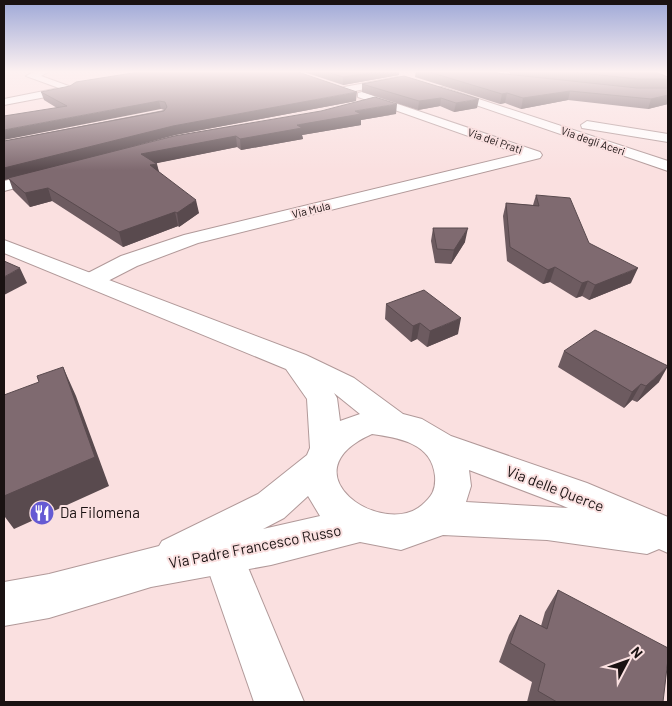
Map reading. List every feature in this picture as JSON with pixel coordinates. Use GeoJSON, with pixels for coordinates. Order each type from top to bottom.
{"type":"FeatureCollection","features":[{"type":"Feature","properties":{"kind":"street"},"geometry":{"type":"LineString","coordinates":[[350,108],[366,104]]}},
{"type":"Feature","properties":{"kind":"street","name":"Via dei Prati"},"geometry":{"type":"LineString","coordinates":[[387,104],[535,155]]}},
{"type":"Feature","properties":{"kind":"street","name":"Via degli Aceri"},"geometry":{"type":"LineString","coordinates":[[483,104],[668,166]]}},
{"type":"Feature","properties":{"kind":"street"},"geometry":{"type":"LineString","coordinates":[[524,118],[668,138]]}},
{"type":"Feature","properties":{"kind":"street","name":"Via Mula"},"geometry":{"type":"LineString","coordinates":[[92,280],[129,261],[191,239],[535,155]]}},
{"type":"Feature","properties":{"kind":"street"},"geometry":{"type":"LineString","coordinates":[[4,186],[61,171]]}},
{"type":"Feature","properties":{"kind":"street"},"geometry":{"type":"LineString","coordinates":[[4,246],[296,362],[344,385],[392,422]]}},
{"type":"Feature","properties":{"kind":"street"},"geometry":{"type":"LineString","coordinates":[[296,362],[322,398],[324,457],[321,482],[328,500],[342,515],[360,525],[380,532],[401,532],[421,528],[437,518],[448,505],[454,490],[455,475],[450,460],[441,446],[429,435],[411,426],[392,422],[372,422],[354,426],[338,436],[324,457]]}},
{"type":"Feature","properties":{"kind":"street","name":"Via delle Querce"},"geometry":{"type":"LineString","coordinates":[[441,446],[574,494],[668,535]]}},
{"type":"Feature","properties":{"kind":"street","name":"Via Padre Francesco Russo"},"geometry":{"type":"LineString","coordinates":[[151,567],[272,506],[324,457]]}},
{"type":"Feature","properties":{"kind":"street","name":"Via delle Querce"},"geometry":{"type":"LineString","coordinates":[[437,518],[547,523],[668,539]]}},
{"type":"Feature","properties":{"kind":"street","name":"Via Padre Francesco Russo"},"geometry":{"type":"LineString","coordinates":[[4,604],[49,596],[151,567],[270,546],[360,525]]}},
{"type":"Feature","properties":{"kind":"street"},"geometry":{"type":"LineString","coordinates":[[224,554],[279,702]]}},
{"type":"Feature","properties":{"kind":"building"},"geometry":{"type":"Polygon","coordinates":[[[63,104],[143,104],[4,130],[4,116],[67,106],[63,104]]]}},
{"type":"Feature","properties":{"kind":"building"},"geometry":{"type":"Polygon","coordinates":[[[166,104],[292,104],[173,126],[4,168],[4,141],[164,111],[167,107],[166,104]]]}},
{"type":"Feature","properties":{"kind":"building"},"geometry":{"type":"Polygon","coordinates":[[[348,104],[397,104],[355,111],[361,114],[297,125],[302,128],[240,139],[236,136],[141,154],[157,164],[150,165],[196,200],[177,213],[175,212],[119,232],[48,188],[25,193],[8,178],[174,136],[321,111],[348,104]]]}},
{"type":"Feature","properties":{"kind":"building"},"geometry":{"type":"Polygon","coordinates":[[[536,195],[570,198],[589,243],[638,268],[595,285],[588,281],[582,283],[555,267],[548,270],[510,247],[506,203],[539,206],[536,195]]]}},
{"type":"Feature","properties":{"kind":"building"},"geometry":{"type":"Polygon","coordinates":[[[433,228],[468,228],[454,250],[437,249],[433,228]]]}},
{"type":"Feature","properties":{"kind":"building"},"geometry":{"type":"Polygon","coordinates":[[[4,261],[20,268],[4,277],[4,261]]]}},
{"type":"Feature","properties":{"kind":"building"},"geometry":{"type":"Polygon","coordinates":[[[424,290],[461,318],[430,331],[420,323],[413,326],[386,304],[424,290]]]}},
{"type":"Feature","properties":{"kind":"building"},"geometry":{"type":"Polygon","coordinates":[[[595,330],[668,366],[646,386],[641,384],[632,392],[564,351],[595,330]]]}},
{"type":"Feature","properties":{"kind":"building"},"geometry":{"type":"Polygon","coordinates":[[[63,367],[95,457],[4,496],[4,395],[39,382],[37,376],[63,367]]]}},
{"type":"Feature","properties":{"kind":"building"},"geometry":{"type":"Polygon","coordinates":[[[558,590],[668,648],[663,702],[557,702],[538,691],[545,664],[510,643],[520,615],[547,629],[558,590]]]}},
{"type":"Feature","properties":{"kind":"place","name":"Da Filomena"},"geometry":{"type":"Point","coordinates":[42,513]}}]}
